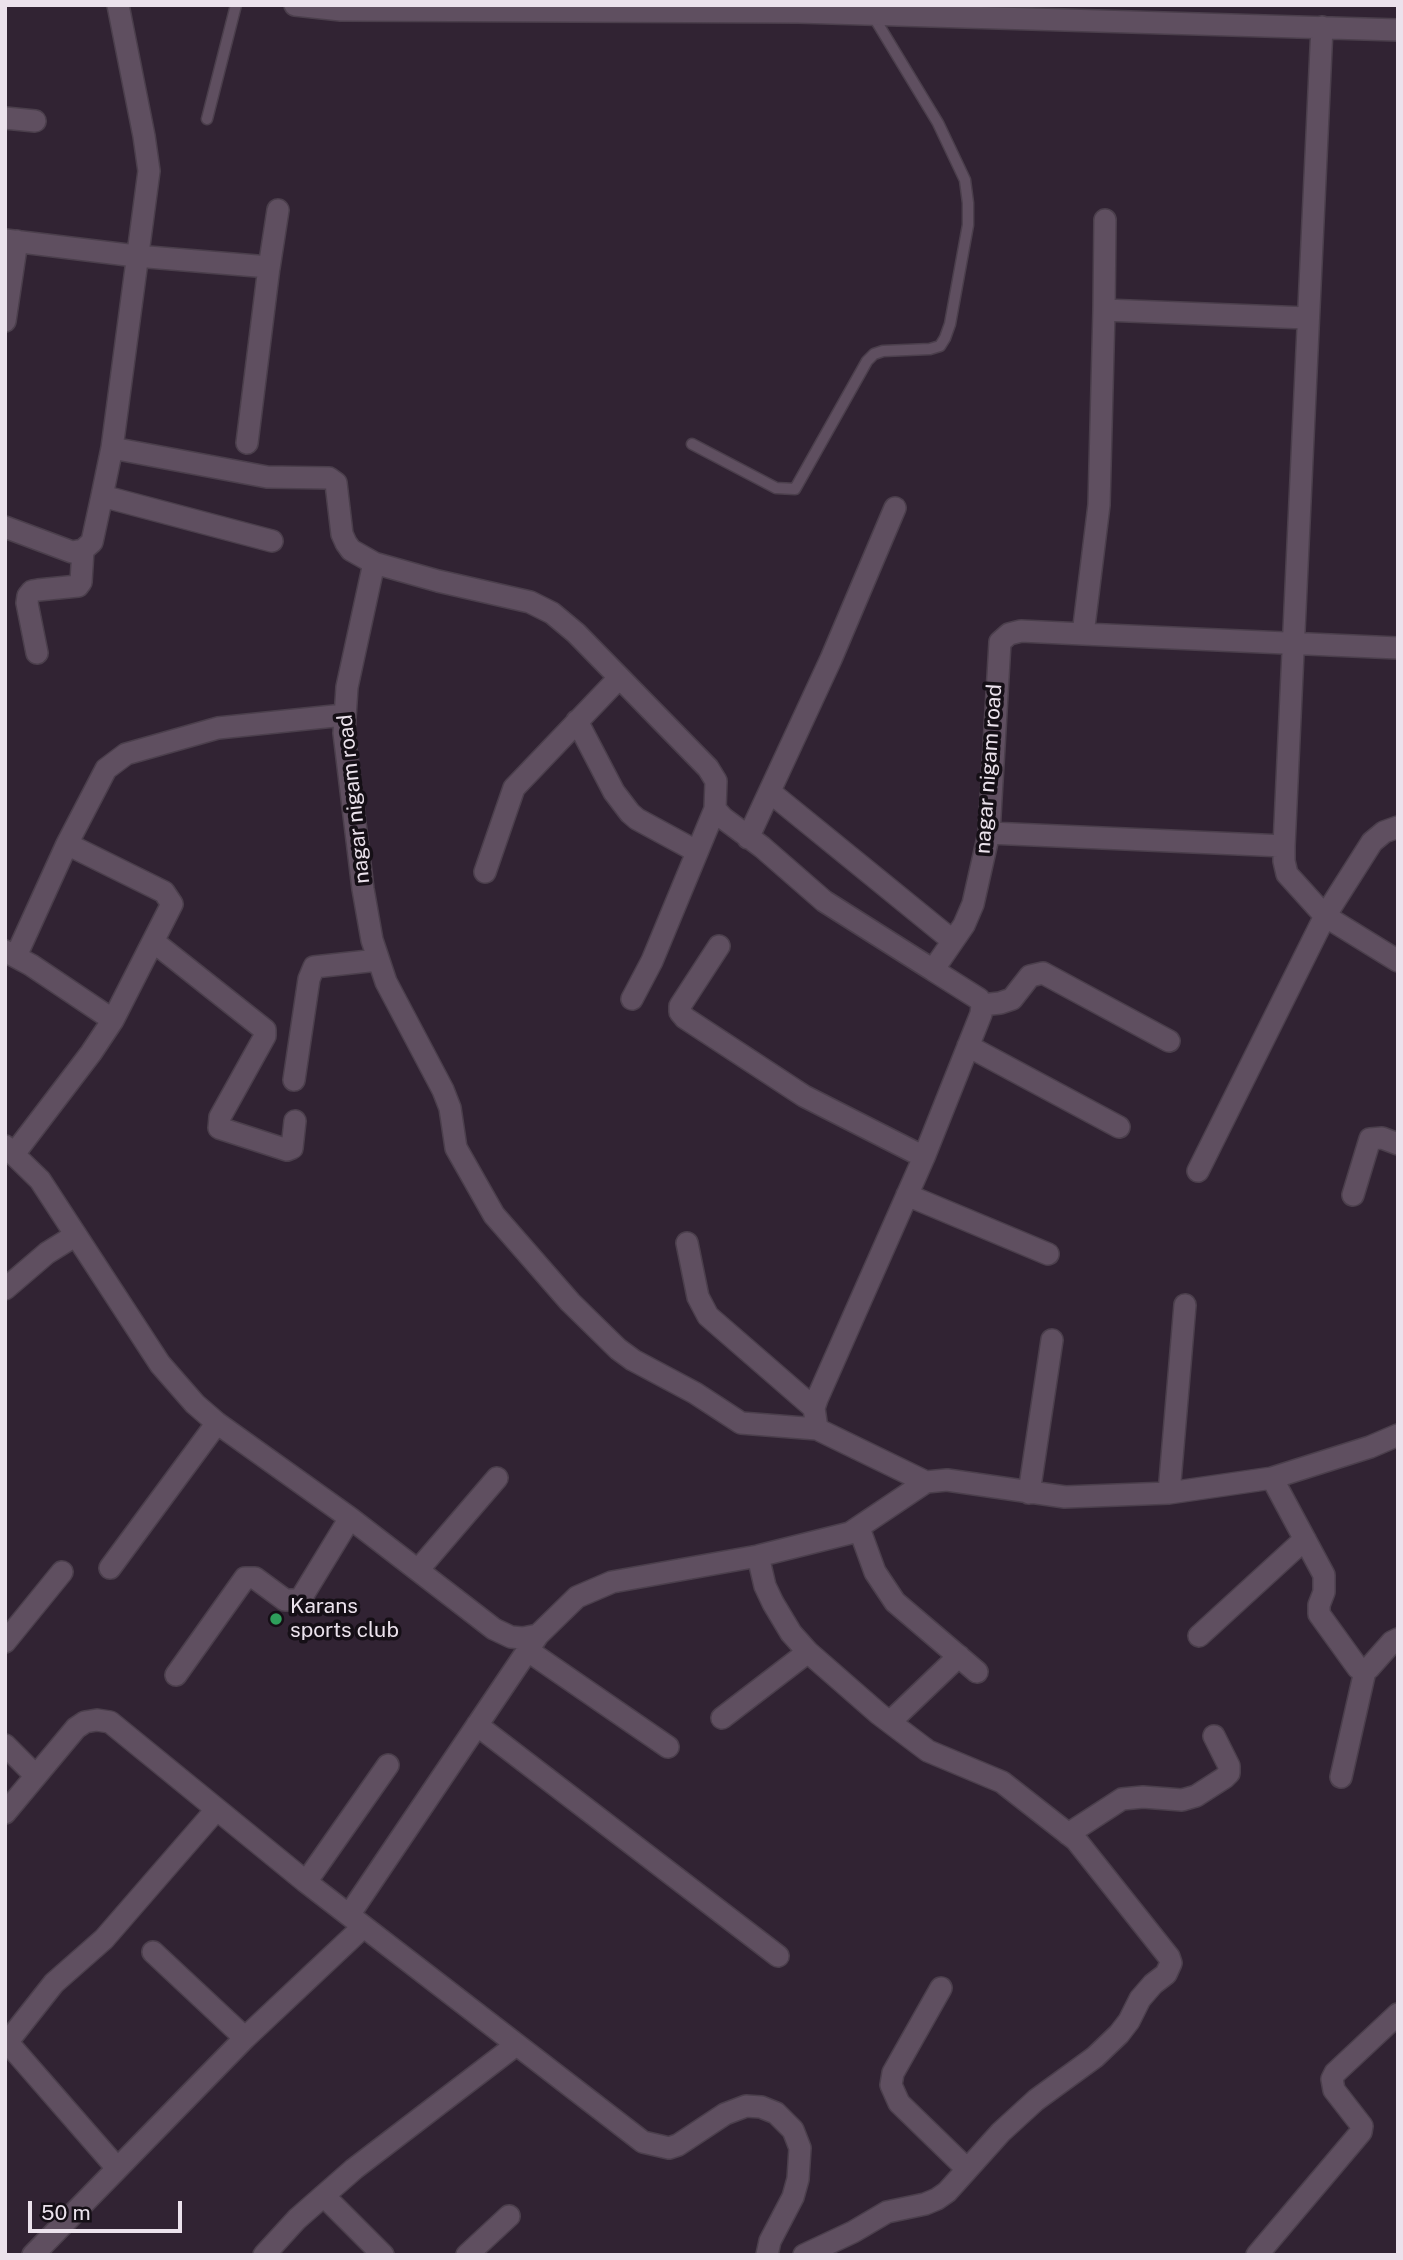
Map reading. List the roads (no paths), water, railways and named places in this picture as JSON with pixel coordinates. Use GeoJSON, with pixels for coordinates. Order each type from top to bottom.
{"type":"FeatureCollection","features":[{"type":"Feature","properties":{"kind":"street"},"geometry":{"type":"LineString","coordinates":[[5,527],[72,552],[83,550],[92,542],[102,496],[112,447],[149,171],[145,136],[118,5]]}},
{"type":"Feature","properties":{"kind":"street"},"geometry":{"type":"LineString","coordinates":[[295,5],[341,10],[798,8],[1165,14],[1322,27],[1398,30]]}},
{"type":"Feature","properties":{"kind":"street"},"geometry":{"type":"LineString","coordinates":[[1322,27],[1284,861],[1287,874],[1325,916],[1398,961]]}},
{"type":"Feature","properties":{"kind":"street"},"geometry":{"type":"LineString","coordinates":[[5,118],[36,121]]}},
{"type":"Feature","properties":{"kind":"street"},"geometry":{"type":"LineString","coordinates":[[247,443],[278,210]]}},
{"type":"Feature","properties":{"kind":"street"},"geometry":{"type":"LineString","coordinates":[[1105,220],[1098,505],[1083,634],[1398,648]]}},
{"type":"Feature","properties":{"kind":"street"},"geometry":{"type":"LineString","coordinates":[[5,321],[11,240],[136,256],[270,268]]}},
{"type":"Feature","properties":{"kind":"street"},"geometry":{"type":"LineString","coordinates":[[1104,310],[1307,318]]}},
{"type":"Feature","properties":{"kind":"street"},"geometry":{"type":"LineString","coordinates":[[112,447],[267,477],[330,478],[336,483],[342,534],[351,550],[374,563],[530,602],[552,613],[576,633],[713,773],[717,790],[715,809],[652,961],[632,999]]}},
{"type":"Feature","properties":{"kind":"street"},"geometry":{"type":"LineString","coordinates":[[102,496],[272,541]]}},
{"type":"Feature","properties":{"kind":"street"},"geometry":{"type":"LineString","coordinates":[[748,838],[831,659],[895,508]]}},
{"type":"Feature","properties":{"kind":"street"},"geometry":{"type":"LineString","coordinates":[[37,653],[28,596],[32,591],[78,586],[81,582],[83,550]]}},
{"type":"Feature","properties":{"kind":"street","name":"nagar nigam road"},"geometry":{"type":"LineString","coordinates":[[374,563],[346,687],[344,715],[367,918],[386,982],[443,1090],[450,1108],[456,1149],[485,1202],[570,1302],[633,1360],[695,1393],[732,1419],[749,1425],[815,1418],[926,1482]]}},
{"type":"Feature","properties":{"kind":"street","name":"nagar nigam road"},"geometry":{"type":"LineString","coordinates":[[933,970],[964,925],[972,904],[989,833],[1000,642],[1009,634],[1021,631],[1083,634]]}},
{"type":"Feature","properties":{"kind":"street"},"geometry":{"type":"LineString","coordinates":[[485,872],[514,788],[619,678]]}},
{"type":"Feature","properties":{"kind":"street"},"geometry":{"type":"LineString","coordinates":[[113,1020],[11,953],[106,769],[126,754],[218,728],[344,715]]}},
{"type":"Feature","properties":{"kind":"street"},"geometry":{"type":"LineString","coordinates":[[577,721],[614,792],[630,813],[696,851]]}},
{"type":"Feature","properties":{"kind":"street"},"geometry":{"type":"LineString","coordinates":[[770,792],[953,941]]}},
{"type":"Feature","properties":{"kind":"street"},"geometry":{"type":"LineString","coordinates":[[687,1242],[698,1297],[708,1316],[815,1418],[924,1157],[982,1006],[971,992],[824,901],[715,809]]}},
{"type":"Feature","properties":{"kind":"street"},"geometry":{"type":"LineString","coordinates":[[1198,1171],[1325,916],[1372,842],[1384,832],[1398,827]]}},
{"type":"Feature","properties":{"kind":"street"},"geometry":{"type":"LineString","coordinates":[[989,833],[1284,846]]}},
{"type":"Feature","properties":{"kind":"street"},"geometry":{"type":"LineString","coordinates":[[67,844],[164,892],[172,904],[113,1020],[91,1053],[10,1150],[40,1180],[160,1364],[177,1386],[217,1423],[350,1518],[494,1629],[532,1643],[668,1747]]}},
{"type":"Feature","properties":{"kind":"street"},"geometry":{"type":"LineString","coordinates":[[153,942],[265,1030],[265,1036],[220,1117],[219,1128],[287,1150],[292,1148],[295,1121]]}},
{"type":"Feature","properties":{"kind":"street"},"geometry":{"type":"LineString","coordinates":[[719,946],[680,1006],[680,1013],[804,1096],[924,1157]]}},
{"type":"Feature","properties":{"kind":"street"},"geometry":{"type":"LineString","coordinates":[[294,1080],[314,967],[378,960]]}},
{"type":"Feature","properties":{"kind":"street"},"geometry":{"type":"LineString","coordinates":[[982,1006],[1012,999],[1030,976],[1043,973],[1169,1041]]}},
{"type":"Feature","properties":{"kind":"street"},"geometry":{"type":"LineString","coordinates":[[968,1046],[1119,1127]]}},
{"type":"Feature","properties":{"kind":"street"},"geometry":{"type":"LineString","coordinates":[[1353,1195],[1370,1139],[1382,1138],[1398,1144]]}},
{"type":"Feature","properties":{"kind":"street"},"geometry":{"type":"LineString","coordinates":[[907,1195],[1048,1254]]}},
{"type":"Feature","properties":{"kind":"street"},"geometry":{"type":"LineString","coordinates":[[5,1289],[47,1253],[76,1235]]}},
{"type":"Feature","properties":{"kind":"street"},"geometry":{"type":"LineString","coordinates":[[1169,1493],[1185,1305]]}},
{"type":"Feature","properties":{"kind":"street"},"geometry":{"type":"LineString","coordinates":[[1030,1493],[1052,1340]]}},
{"type":"Feature","properties":{"kind":"street"},"geometry":{"type":"LineString","coordinates":[[110,1568],[217,1423]]}},
{"type":"Feature","properties":{"kind":"street"},"geometry":{"type":"LineString","coordinates":[[33,2255],[356,1921],[477,1725],[532,1643],[577,1597],[612,1582],[758,1556],[850,1533],[926,1482],[947,1480],[1065,1497],[1169,1493],[1272,1478],[1370,1447],[1398,1435]]}},
{"type":"Feature","properties":{"kind":"street"},"geometry":{"type":"LineString","coordinates":[[418,1570],[497,1478]]}},
{"type":"Feature","properties":{"kind":"street"},"geometry":{"type":"LineString","coordinates":[[1272,1478],[1324,1575],[1324,1592],[1319,1614],[1358,1668],[1365,1671]]}},
{"type":"Feature","properties":{"kind":"street"},"geometry":{"type":"LineString","coordinates":[[176,1675],[245,1578],[255,1578],[285,1600],[300,1600],[350,1518]]}},
{"type":"Feature","properties":{"kind":"street"},"geometry":{"type":"LineString","coordinates":[[859,1528],[875,1572],[895,1602],[977,1672]]}},
{"type":"Feature","properties":{"kind":"street"},"geometry":{"type":"LineString","coordinates":[[1199,1636],[1305,1539]]}},
{"type":"Feature","properties":{"kind":"street"},"geometry":{"type":"LineString","coordinates":[[758,1556],[765,1586],[773,1602],[791,1633],[808,1652],[928,1751],[1003,1782],[1068,1834],[1083,1848],[1169,1957],[1170,1969],[1146,1991],[1119,2034],[1095,2057],[1036,2100],[1000,2132],[937,2199],[887,2212],[853,2232],[804,2255]]}},
{"type":"Feature","properties":{"kind":"street"},"geometry":{"type":"LineString","coordinates":[[5,1642],[62,1572]]}},
{"type":"Feature","properties":{"kind":"street"},"geometry":{"type":"LineString","coordinates":[[1341,1777],[1365,1671],[1398,1639]]}},
{"type":"Feature","properties":{"kind":"street"},"geometry":{"type":"LineString","coordinates":[[722,1718],[808,1652]]}},
{"type":"Feature","properties":{"kind":"street"},"geometry":{"type":"LineString","coordinates":[[890,1722],[959,1656]]}},
{"type":"Feature","properties":{"kind":"street"},"geometry":{"type":"LineString","coordinates":[[5,1813],[76,1728],[85,1722],[110,1722],[306,1882],[643,2142],[654,2147],[669,2148],[678,2145],[725,2114],[746,2106],[761,2106],[776,2113],[793,2130],[800,2148],[798,2179],[793,2197],[770,2241],[767,2255]]}},
{"type":"Feature","properties":{"kind":"street"},"geometry":{"type":"LineString","coordinates":[[477,1725],[778,1956]]}},
{"type":"Feature","properties":{"kind":"street"},"geometry":{"type":"LineString","coordinates":[[1068,1834],[1122,1799],[1143,1797],[1182,1800],[1196,1796],[1224,1778],[1229,1766],[1214,1736]]}},
{"type":"Feature","properties":{"kind":"street"},"geometry":{"type":"LineString","coordinates":[[5,1745],[36,1776]]}},
{"type":"Feature","properties":{"kind":"street"},"geometry":{"type":"LineString","coordinates":[[306,1882],[388,1765]]}},
{"type":"Feature","properties":{"kind":"street"},"geometry":{"type":"LineString","coordinates":[[117,2168],[7,2044],[54,1983],[104,1939],[216,1811]]}},
{"type":"Feature","properties":{"kind":"street"},"geometry":{"type":"LineString","coordinates":[[153,1952],[245,2038]]}},
{"type":"Feature","properties":{"kind":"street"},"geometry":{"type":"LineString","coordinates":[[941,1987],[893,2073],[891,2085],[900,2103],[967,2169]]}},
{"type":"Feature","properties":{"kind":"street"},"geometry":{"type":"LineString","coordinates":[[1257,2255],[1361,2132],[1362,2126],[1334,2090],[1332,2079],[1335,2073],[1398,2014]]}},
{"type":"Feature","properties":{"kind":"street"},"geometry":{"type":"LineString","coordinates":[[264,2255],[297,2219],[354,2169],[516,2045]]}},
{"type":"Feature","properties":{"kind":"street"},"geometry":{"type":"LineString","coordinates":[[324,2196],[383,2255]]}},
{"type":"Feature","properties":{"kind":"street"},"geometry":{"type":"LineString","coordinates":[[467,2255],[509,2216]]}},
{"type":"Feature","properties":{"kind":"lane"},"geometry":{"type":"LineString","coordinates":[[207,119],[236,5]]}},
{"type":"Feature","properties":{"kind":"lane"},"geometry":{"type":"LineString","coordinates":[[692,444],[776,488],[795,489],[867,361],[874,354],[883,351],[930,349],[940,346],[945,338],[950,324],[968,225],[965,180],[881,11]]}},
{"type":"Feature","properties":{"kind":"place","name":"Karans sports club"},"geometry":{"type":"Point","coordinates":[276,1619]}}]}
